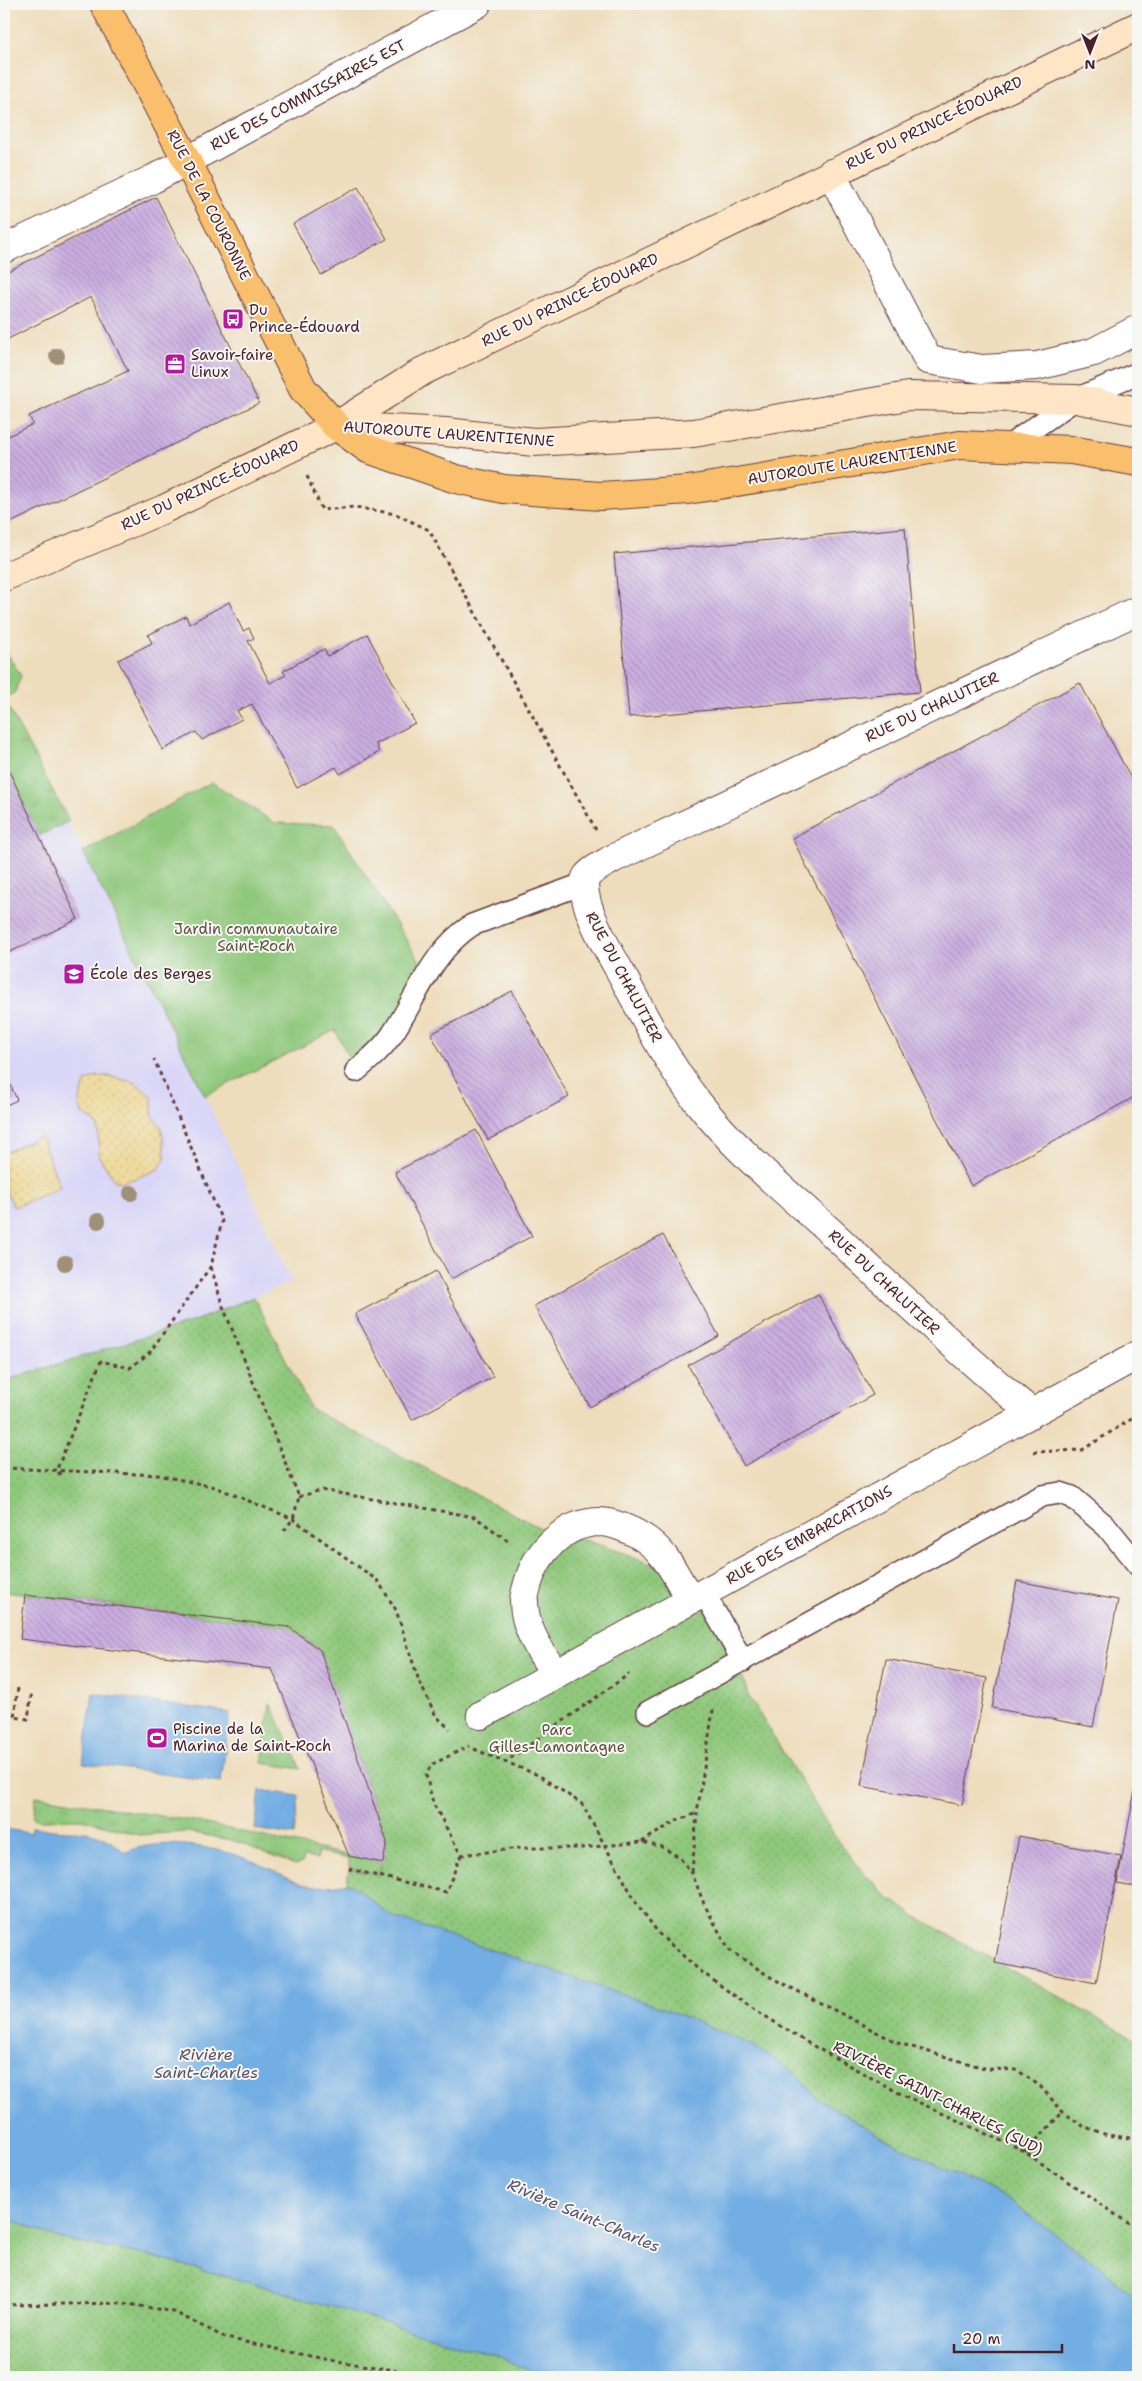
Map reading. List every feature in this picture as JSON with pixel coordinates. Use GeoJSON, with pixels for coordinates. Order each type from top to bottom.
{"type":"FeatureCollection","features":[{"type":"Feature","properties":{"kind":"main road","name":"RUE DE LA COURONNE"},"geometry":{"type":"LineString","coordinates":[[104,4],[187,161],[302,388],[336,426]]}},
{"type":"Feature","properties":{"kind":"main road","name":"AUTOROUTE LAURENTIENNE"},"geometry":{"type":"LineString","coordinates":[[336,426],[368,449],[456,479],[504,489],[601,496],[688,490],[960,445],[1071,450],[1138,462]]}},
{"type":"Feature","properties":{"kind":"street","name":"RUE DES COMMISSAIRES EST"},"geometry":{"type":"LineString","coordinates":[[4,249],[153,179],[477,4]]}},
{"type":"Feature","properties":{"kind":"street","name":"RUE DU PRINCE-ÉDOUARD"},"geometry":{"type":"LineString","coordinates":[[4,577],[164,509],[293,447],[336,426],[423,370],[1138,26]]}},
{"type":"Feature","properties":{"kind":"street"},"geometry":{"type":"LineString","coordinates":[[831,173],[928,360],[982,369],[1037,366],[1094,352],[1138,329]]}},
{"type":"Feature","properties":{"kind":"street","name":"AUTOROUTE LAURENTIENNE"},"geometry":{"type":"LineString","coordinates":[[336,426],[446,432],[534,442],[694,433],[908,396],[1076,399],[1138,410]]}},
{"type":"Feature","properties":{"kind":"street","name":"RUE DU CHALUTIER"},"geometry":{"type":"LineString","coordinates":[[1032,1413],[977,1367],[734,1143],[695,1099],[658,1042],[601,936],[586,906],[585,883],[587,876],[612,859],[1138,610]]}},
{"type":"Feature","properties":{"kind":"street","name":"RUE DES EMBARCATIONS"},"geometry":{"type":"LineString","coordinates":[[481,1715],[1138,1355]]}},
{"type":"Feature","properties":{"kind":"street"},"geometry":{"type":"LineString","coordinates":[[555,1674],[533,1638],[526,1617],[524,1600],[536,1561],[549,1544],[573,1528],[600,1522],[623,1528],[647,1541],[664,1555],[697,1596]]}},
{"type":"Feature","properties":{"kind":"lane"},"geometry":{"type":"LineString","coordinates":[[1008,447],[1076,399],[1138,374]]}},
{"type":"Feature","properties":{"kind":"lane"},"geometry":{"type":"LineString","coordinates":[[356,1072],[377,1054],[391,1036],[440,953],[456,936],[472,925],[585,883]]}},
{"type":"Feature","properties":{"kind":"lane"},"geometry":{"type":"LineString","coordinates":[[648,1712],[1042,1496],[1060,1493],[1072,1497],[1107,1527],[1138,1564]]}},
{"type":"Feature","properties":{"kind":"lane"},"geometry":{"type":"LineString","coordinates":[[697,1596],[743,1661]]}},
{"type":"Feature","properties":{"kind":"path"},"geometry":{"type":"LineString","coordinates":[[293,447],[322,510],[354,507],[396,514],[429,530],[612,859]]}},
{"type":"Feature","properties":{"kind":"path"},"geometry":{"type":"LineString","coordinates":[[60,1475],[57,1469],[101,1362],[130,1368],[150,1352],[211,1266],[222,1221],[154,1059]]}},
{"type":"Feature","properties":{"kind":"path"},"geometry":{"type":"LineString","coordinates":[[211,1266],[222,1304],[299,1497],[294,1519],[283,1532]]}},
{"type":"Feature","properties":{"kind":"path"},"geometry":{"type":"LineString","coordinates":[[4,1468],[158,1475],[214,1487],[294,1519],[378,1581],[396,1610],[419,1681],[436,1716],[456,1734]]}},
{"type":"Feature","properties":{"kind":"path"},"geometry":{"type":"LineString","coordinates":[[299,1497],[321,1490],[475,1517],[536,1561]]}},
{"type":"Feature","properties":{"kind":"path"},"geometry":{"type":"LineString","coordinates":[[18,1688],[14,1717],[28,1719],[32,1691]]}},
{"type":"Feature","properties":{"kind":"path"},"geometry":{"type":"LineString","coordinates":[[692,1873],[697,1813],[714,1705]]}},
{"type":"Feature","properties":{"kind":"path","name":"RIVIÈRE SAINT-CHARLES (SUD)"},"geometry":{"type":"LineString","coordinates":[[462,1740],[469,1746],[504,1763],[538,1775],[582,1804],[603,1846],[637,1904],[659,1934],[699,1970],[746,2004],[808,2043],[901,2094],[1025,2152],[1138,2230]]}},
{"type":"Feature","properties":{"kind":"path"},"geometry":{"type":"LineString","coordinates":[[461,1855],[433,1803],[426,1775],[431,1765],[469,1746]]}},
{"type":"Feature","properties":{"kind":"path"},"geometry":{"type":"LineString","coordinates":[[642,1842],[674,1822],[697,1813]]}},
{"type":"Feature","properties":{"kind":"path"},"geometry":{"type":"LineString","coordinates":[[461,1855],[520,1848],[582,1848],[642,1842],[662,1847],[679,1857],[692,1873],[704,1904],[729,1950],[772,1978],[898,2043],[988,2069],[1017,2070],[1040,2086],[1063,2112],[1083,2126],[1107,2135],[1138,2139]]}},
{"type":"Feature","properties":{"kind":"path"},"geometry":{"type":"LineString","coordinates":[[349,1869],[446,1892],[461,1855]]}},
{"type":"Feature","properties":{"kind":"path"},"geometry":{"type":"LineString","coordinates":[[1025,2152],[1063,2112]]}},
{"type":"Feature","properties":{"kind":"path"},"geometry":{"type":"LineString","coordinates":[[4,2305],[123,2303],[174,2312],[226,2338],[329,2360],[441,2377]]}},
{"type":"Feature","properties":{"kind":"shaded area","name":"École des Berges"},"geometry":{"type":"Polygon","coordinates":[[[4,705],[83,852],[205,1096],[292,1282],[189,1323],[4,1381],[4,705]]]}},
{"type":"Feature","properties":{"kind":"green space"},"geometry":{"type":"Polygon","coordinates":[[[4,648],[21,676],[15,692],[5,701],[69,821],[39,836],[4,763],[4,648]]]}},
{"type":"Feature","properties":{"kind":"green space","name":"Jardin communautaire Saint-Roch"},"geometry":{"type":"Polygon","coordinates":[[[212,782],[275,823],[334,825],[428,974],[356,1071],[335,1030],[205,1096],[83,852],[212,782]]]}},
{"type":"Feature","properties":{"kind":"green space","name":"Parc Gilles-Lamontagne"},"geometry":{"type":"Polygon","coordinates":[[[254,1297],[311,1409],[556,1536],[585,1540],[644,1560],[693,1584],[725,1617],[748,1695],[837,1840],[863,1872],[889,1898],[915,1916],[1138,2041],[1138,2301],[1098,2265],[1005,2198],[887,2140],[816,2097],[796,2074],[753,2046],[671,2011],[391,1916],[347,1883],[349,1869],[379,1875],[387,1842],[320,1650],[289,1627],[4,1592],[4,1381],[189,1323],[254,1297]]]}},
{"type":"Feature","properties":{"kind":"green space"},"geometry":{"type":"Polygon","coordinates":[[[270,1703],[301,1769],[262,1763],[270,1703]]]}},
{"type":"Feature","properties":{"kind":"green space"},"geometry":{"type":"Polygon","coordinates":[[[36,1796],[193,1821],[383,1863],[379,1875],[349,1869],[349,1859],[318,1852],[317,1859],[305,1857],[302,1863],[295,1865],[235,1841],[210,1836],[187,1832],[139,1835],[82,1819],[40,1820],[33,1818],[36,1796]]]}},
{"type":"Feature","properties":{"kind":"green space"},"geometry":{"type":"Polygon","coordinates":[[[4,2217],[65,2240],[141,2254],[259,2285],[501,2357],[542,2377],[4,2377],[4,2217]]]}},
{"type":"Feature","properties":{"kind":"sand"},"geometry":{"type":"Polygon","coordinates":[[[108,1076],[136,1083],[152,1097],[152,1115],[161,1127],[164,1142],[165,1158],[159,1169],[123,1182],[115,1181],[99,1157],[98,1126],[93,1120],[82,1114],[79,1103],[85,1082],[95,1077],[108,1076]]]}},
{"type":"Feature","properties":{"kind":"sand"},"geometry":{"type":"Polygon","coordinates":[[[41,1136],[60,1188],[14,1207],[4,1187],[4,1153],[41,1136]]]}},
{"type":"Feature","properties":{"kind":"water","name":"Piscine de la Marina de Saint-Roch"},"geometry":{"type":"Polygon","coordinates":[[[93,1693],[230,1713],[221,1782],[83,1763],[93,1693]]]}},
{"type":"Feature","properties":{"kind":"water"},"geometry":{"type":"Polygon","coordinates":[[[260,1790],[299,1796],[294,1835],[255,1829],[260,1790]]]}},
{"type":"Feature","properties":{"kind":"water","name":"Rivière Saint-Charles"},"geometry":{"type":"Polygon","coordinates":[[[32,1827],[96,1834],[127,1852],[142,1847],[159,1845],[196,1846],[233,1854],[304,1884],[322,1886],[347,1883],[391,1916],[671,2011],[753,2046],[796,2074],[816,2097],[887,2140],[1005,2198],[1098,2265],[1138,2301],[1138,2377],[542,2377],[501,2357],[259,2285],[141,2254],[65,2240],[4,2217],[4,1829],[31,1833],[32,1827]]]}},
{"type":"Feature","properties":{"kind":"building"},"geometry":{"type":"Polygon","coordinates":[[[358,187],[387,239],[321,275],[293,224],[358,187]]]}},
{"type":"Feature","properties":{"kind":"building"},"geometry":{"type":"Polygon","coordinates":[[[156,197],[259,403],[4,526],[4,438],[33,424],[29,416],[128,371],[91,297],[4,341],[4,273],[156,197]]]}},
{"type":"Feature","properties":{"kind":"building"},"geometry":{"type":"Polygon","coordinates":[[[905,528],[920,692],[629,717],[614,554],[905,528]]]}},
{"type":"Feature","properties":{"kind":"building"},"geometry":{"type":"Polygon","coordinates":[[[229,602],[243,631],[249,628],[254,638],[248,641],[270,683],[286,675],[283,671],[324,649],[328,656],[367,634],[415,723],[376,744],[379,752],[340,774],[336,767],[297,788],[252,704],[237,711],[242,719],[202,740],[196,732],[163,750],[118,660],[152,643],[148,635],[186,616],[189,624],[229,602]]]}},
{"type":"Feature","properties":{"kind":"building"},"geometry":{"type":"Polygon","coordinates":[[[1080,683],[1138,791],[1138,1095],[971,1186],[792,838],[1080,683]]]}},
{"type":"Feature","properties":{"kind":"building"},"geometry":{"type":"Polygon","coordinates":[[[4,760],[78,919],[4,955],[4,760]]]}},
{"type":"Feature","properties":{"kind":"building"},"geometry":{"type":"Polygon","coordinates":[[[512,991],[569,1097],[488,1140],[431,1034],[512,991]]]}},
{"type":"Feature","properties":{"kind":"building"},"geometry":{"type":"Polygon","coordinates":[[[4,1070],[17,1100],[4,1106],[4,1070]]]}},
{"type":"Feature","properties":{"kind":"building"},"geometry":{"type":"Polygon","coordinates":[[[476,1130],[532,1236],[451,1279],[395,1172],[476,1130]]]}},
{"type":"Feature","properties":{"kind":"building"},"geometry":{"type":"Polygon","coordinates":[[[663,1235],[719,1336],[590,1407],[534,1306],[663,1235]]]}},
{"type":"Feature","properties":{"kind":"building"},"geometry":{"type":"Polygon","coordinates":[[[436,1271],[493,1377],[412,1420],[355,1314],[436,1271]]]}},
{"type":"Feature","properties":{"kind":"building"},"geometry":{"type":"Polygon","coordinates":[[[818,1294],[873,1395],[744,1466],[688,1365],[818,1294]]]}},
{"type":"Feature","properties":{"kind":"building"},"geometry":{"type":"Polygon","coordinates":[[[1017,1581],[1118,1600],[1093,1727],[992,1708],[1017,1581]]]}},
{"type":"Feature","properties":{"kind":"building"},"geometry":{"type":"Polygon","coordinates":[[[25,1595],[289,1627],[320,1650],[387,1842],[383,1863],[349,1856],[272,1669],[20,1639],[25,1595]]]}},
{"type":"Feature","properties":{"kind":"building"},"geometry":{"type":"Polygon","coordinates":[[[886,1659],[987,1678],[962,1805],[861,1786],[886,1659]]]}},
{"type":"Feature","properties":{"kind":"building"},"geometry":{"type":"Polygon","coordinates":[[[1138,1780],[1138,1887],[1117,1883],[1138,1780]]]}},
{"type":"Feature","properties":{"kind":"building"},"geometry":{"type":"Polygon","coordinates":[[[1019,1836],[1121,1856],[1096,1983],[995,1963],[1019,1836]]]}},
{"type":"Feature","properties":{"kind":"place","name":"Du Prince-Édouard"},"geometry":{"type":"Point","coordinates":[233,319]}},
{"type":"Feature","properties":{"kind":"place","name":"Savoir-faire Linux"},"geometry":{"type":"Point","coordinates":[175,364]}},
{"type":"Feature","properties":{"kind":"place","name":"École des Berges"},"geometry":{"type":"Point","coordinates":[74,974]}},
{"type":"Feature","properties":{"kind":"place","name":"Piscine de la Marina de Saint-Roch"},"geometry":{"type":"Point","coordinates":[157,1738]}}]}
